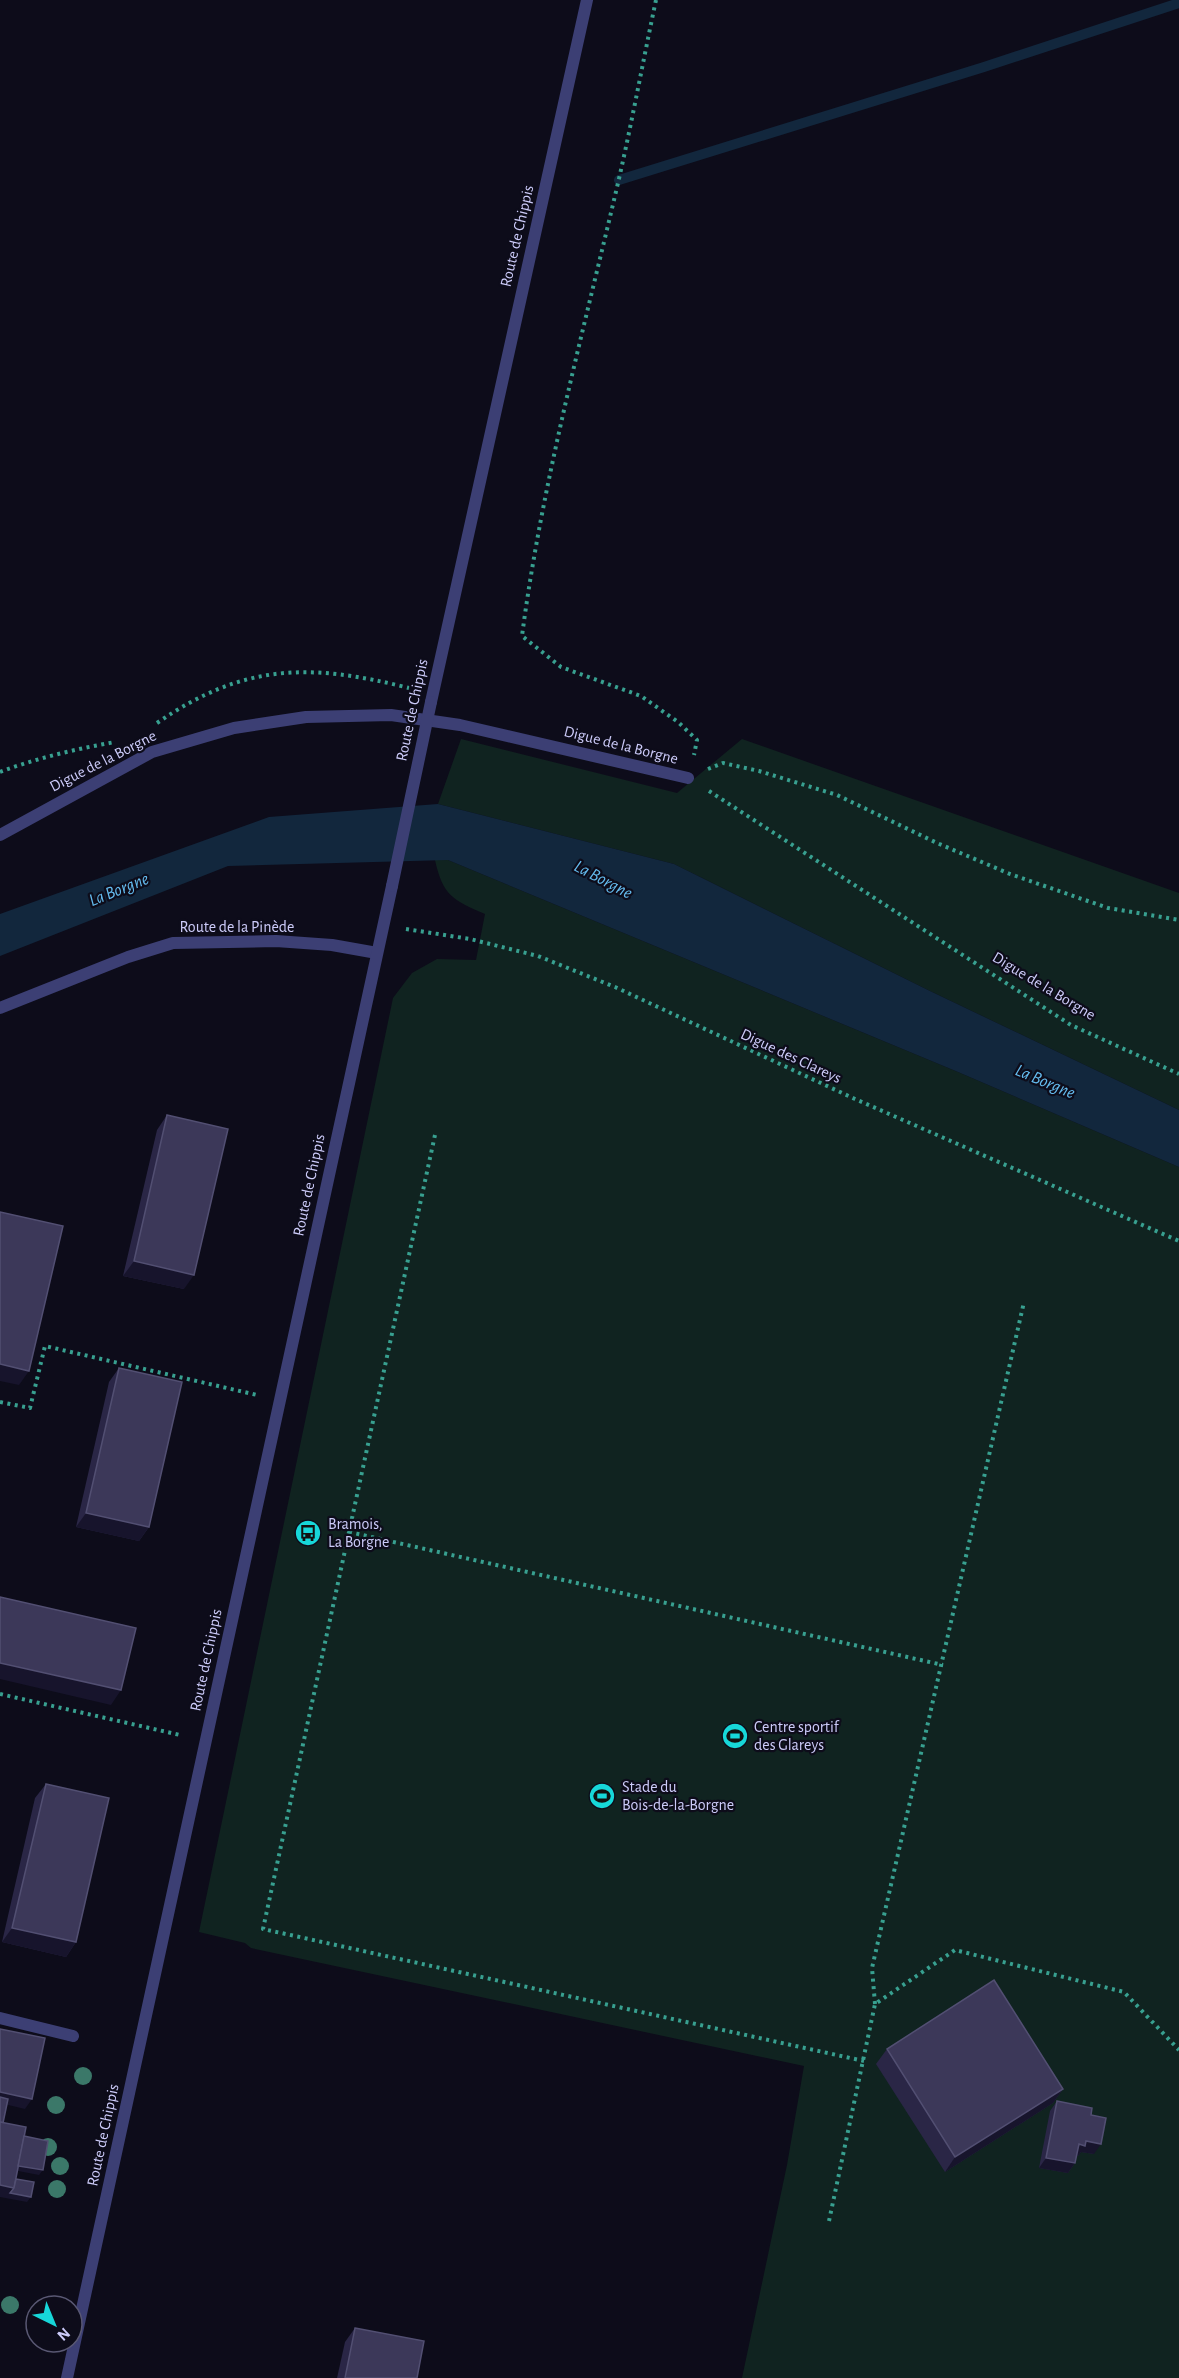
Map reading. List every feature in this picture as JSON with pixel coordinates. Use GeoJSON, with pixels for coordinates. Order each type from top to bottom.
{"type":"FeatureCollection","features":[{"type":"Feature","properties":{"kind":"street","name":"Route de Chippis"},"geometry":{"type":"LineString","coordinates":[[67,2378],[431,702],[587,0]]}},
{"type":"Feature","properties":{"kind":"street","name":"Digue de la Borgne"},"geometry":{"type":"LineString","coordinates":[[0,835],[152,752],[234,728],[306,717],[391,715],[460,725],[688,778]]}},
{"type":"Feature","properties":{"kind":"street","name":"Route de la Pinède"},"geometry":{"type":"LineString","coordinates":[[0,1008],[128,957],[173,943],[276,941],[332,945],[377,953]]}},
{"type":"Feature","properties":{"kind":"street"},"geometry":{"type":"LineString","coordinates":[[0,2018],[73,2036]]}},
{"type":"Feature","properties":{"kind":"path"},"geometry":{"type":"LineString","coordinates":[[656,0],[619,180],[558,434],[530,579],[522,636],[561,667],[641,696],[678,722],[697,740],[688,778]]}},
{"type":"Feature","properties":{"kind":"path"},"geometry":{"type":"LineString","coordinates":[[688,778],[723,763],[759,771],[837,795],[937,843],[1010,874],[1108,908],[1179,920]]}},
{"type":"Feature","properties":{"kind":"path","name":"Digue de la Borgne"},"geometry":{"type":"LineString","coordinates":[[688,778],[1071,1025],[1179,1074]]}},
{"type":"Feature","properties":{"kind":"path","name":"Digue des Clareys"},"geometry":{"type":"LineString","coordinates":[[384,926],[470,939],[538,956],[615,987],[855,1099],[1179,1241]]}},
{"type":"Feature","properties":{"kind":"path"},"geometry":{"type":"LineString","coordinates":[[435,1135],[263,1929],[864,2061]]}},
{"type":"Feature","properties":{"kind":"path"},"geometry":{"type":"LineString","coordinates":[[829,2221],[875,2004],[872,1968],[943,1665],[1024,1302]]}},
{"type":"Feature","properties":{"kind":"path"},"geometry":{"type":"LineString","coordinates":[[0,1402],[30,1408],[45,1346],[256,1395]]}},
{"type":"Feature","properties":{"kind":"path"},"geometry":{"type":"LineString","coordinates":[[349,1532],[943,1665]]}},
{"type":"Feature","properties":{"kind":"path"},"geometry":{"type":"LineString","coordinates":[[0,1694],[180,1735]]}},
{"type":"Feature","properties":{"kind":"path"},"geometry":{"type":"LineString","coordinates":[[875,2004],[955,1950],[1124,1992],[1179,2050]]}},
{"type":"Feature","properties":{"kind":"green space"},"geometry":{"type":"Polygon","coordinates":[[[461,739],[677,793],[742,739],[1179,893],[1179,1110],[930,991],[674,864],[438,804],[461,739]]]}},
{"type":"Feature","properties":{"kind":"green space","name":"Centre sportif des Glareys"},"geometry":{"type":"Polygon","coordinates":[[[435,860],[448,860],[958,1072],[1179,1167],[1179,2378],[742,2378],[787,2165],[804,2066],[251,1948],[245,1943],[199,1932],[393,998],[412,973],[437,959],[476,960],[485,914],[465,905],[451,895],[442,882],[435,860]]]}},
{"type":"Feature","properties":{"kind":"water","name":"La Borgne"},"geometry":{"type":"Polygon","coordinates":[[[438,804],[674,864],[930,991],[1179,1110],[1179,1167],[958,1072],[448,860],[228,866],[0,956],[0,914],[269,817],[438,804]]]}},
{"type":"Feature","properties":{"kind":"building"},"geometry":{"type":"Polygon","coordinates":[[[167,1115],[228,1129],[194,1275],[134,1261],[167,1115]]]}},
{"type":"Feature","properties":{"kind":"building"},"geometry":{"type":"Polygon","coordinates":[[[0,1212],[63,1226],[29,1371],[0,1364],[0,1212]]]}},
{"type":"Feature","properties":{"kind":"building"},"geometry":{"type":"Polygon","coordinates":[[[119,1368],[182,1382],[149,1527],[86,1513],[119,1368]]]}},
{"type":"Feature","properties":{"kind":"building"},"geometry":{"type":"Polygon","coordinates":[[[0,1597],[136,1628],[121,1690],[0,1663],[0,1597]]]}},
{"type":"Feature","properties":{"kind":"building"},"geometry":{"type":"Polygon","coordinates":[[[46,1784],[109,1798],[76,1942],[12,1928],[46,1784]]]}},
{"type":"Feature","properties":{"kind":"building"},"geometry":{"type":"Polygon","coordinates":[[[994,1980],[1063,2089],[955,2157],[887,2049],[994,1980]]]}},
{"type":"Feature","properties":{"kind":"building"},"geometry":{"type":"Polygon","coordinates":[[[0,2029],[45,2038],[32,2099],[0,2092],[0,2029]]]}},
{"type":"Feature","properties":{"kind":"building"},"geometry":{"type":"Polygon","coordinates":[[[0,2097],[8,2099],[3,2123],[0,2122],[0,2097]]]}},
{"type":"Feature","properties":{"kind":"building"},"geometry":{"type":"Polygon","coordinates":[[[1057,2101],[1092,2108],[1091,2115],[1106,2118],[1101,2144],[1086,2141],[1085,2146],[1079,2144],[1075,2163],[1046,2158],[1057,2101]]]}},
{"type":"Feature","properties":{"kind":"building"},"geometry":{"type":"Polygon","coordinates":[[[0,2122],[26,2127],[14,2188],[0,2185],[0,2122]]]}},
{"type":"Feature","properties":{"kind":"building"},"geometry":{"type":"Polygon","coordinates":[[[24,2136],[48,2141],[43,2170],[18,2166],[24,2136]]]}},
{"type":"Feature","properties":{"kind":"building"},"geometry":{"type":"Polygon","coordinates":[[[16,2179],[34,2182],[31,2197],[10,2193],[16,2179]]]}},
{"type":"Feature","properties":{"kind":"building"},"geometry":{"type":"Polygon","coordinates":[[[355,2328],[424,2341],[417,2378],[345,2378],[355,2328]]]}},
{"type":"Feature","properties":{"kind":"waterway"},"geometry":{"type":"LineString","coordinates":[[619,180],[984,67],[1179,3]]}},
{"type":"Feature","properties":{"kind":"place","name":"Bramois, La Borgne"},"geometry":{"type":"Point","coordinates":[308,1533]}},
{"type":"Feature","properties":{"kind":"place","name":"Centre sportif des Glareys"},"geometry":{"type":"Point","coordinates":[735,1736]}},
{"type":"Feature","properties":{"kind":"place","name":"Stade du Bois-de-la-Borgne"},"geometry":{"type":"Point","coordinates":[602,1796]}}]}
